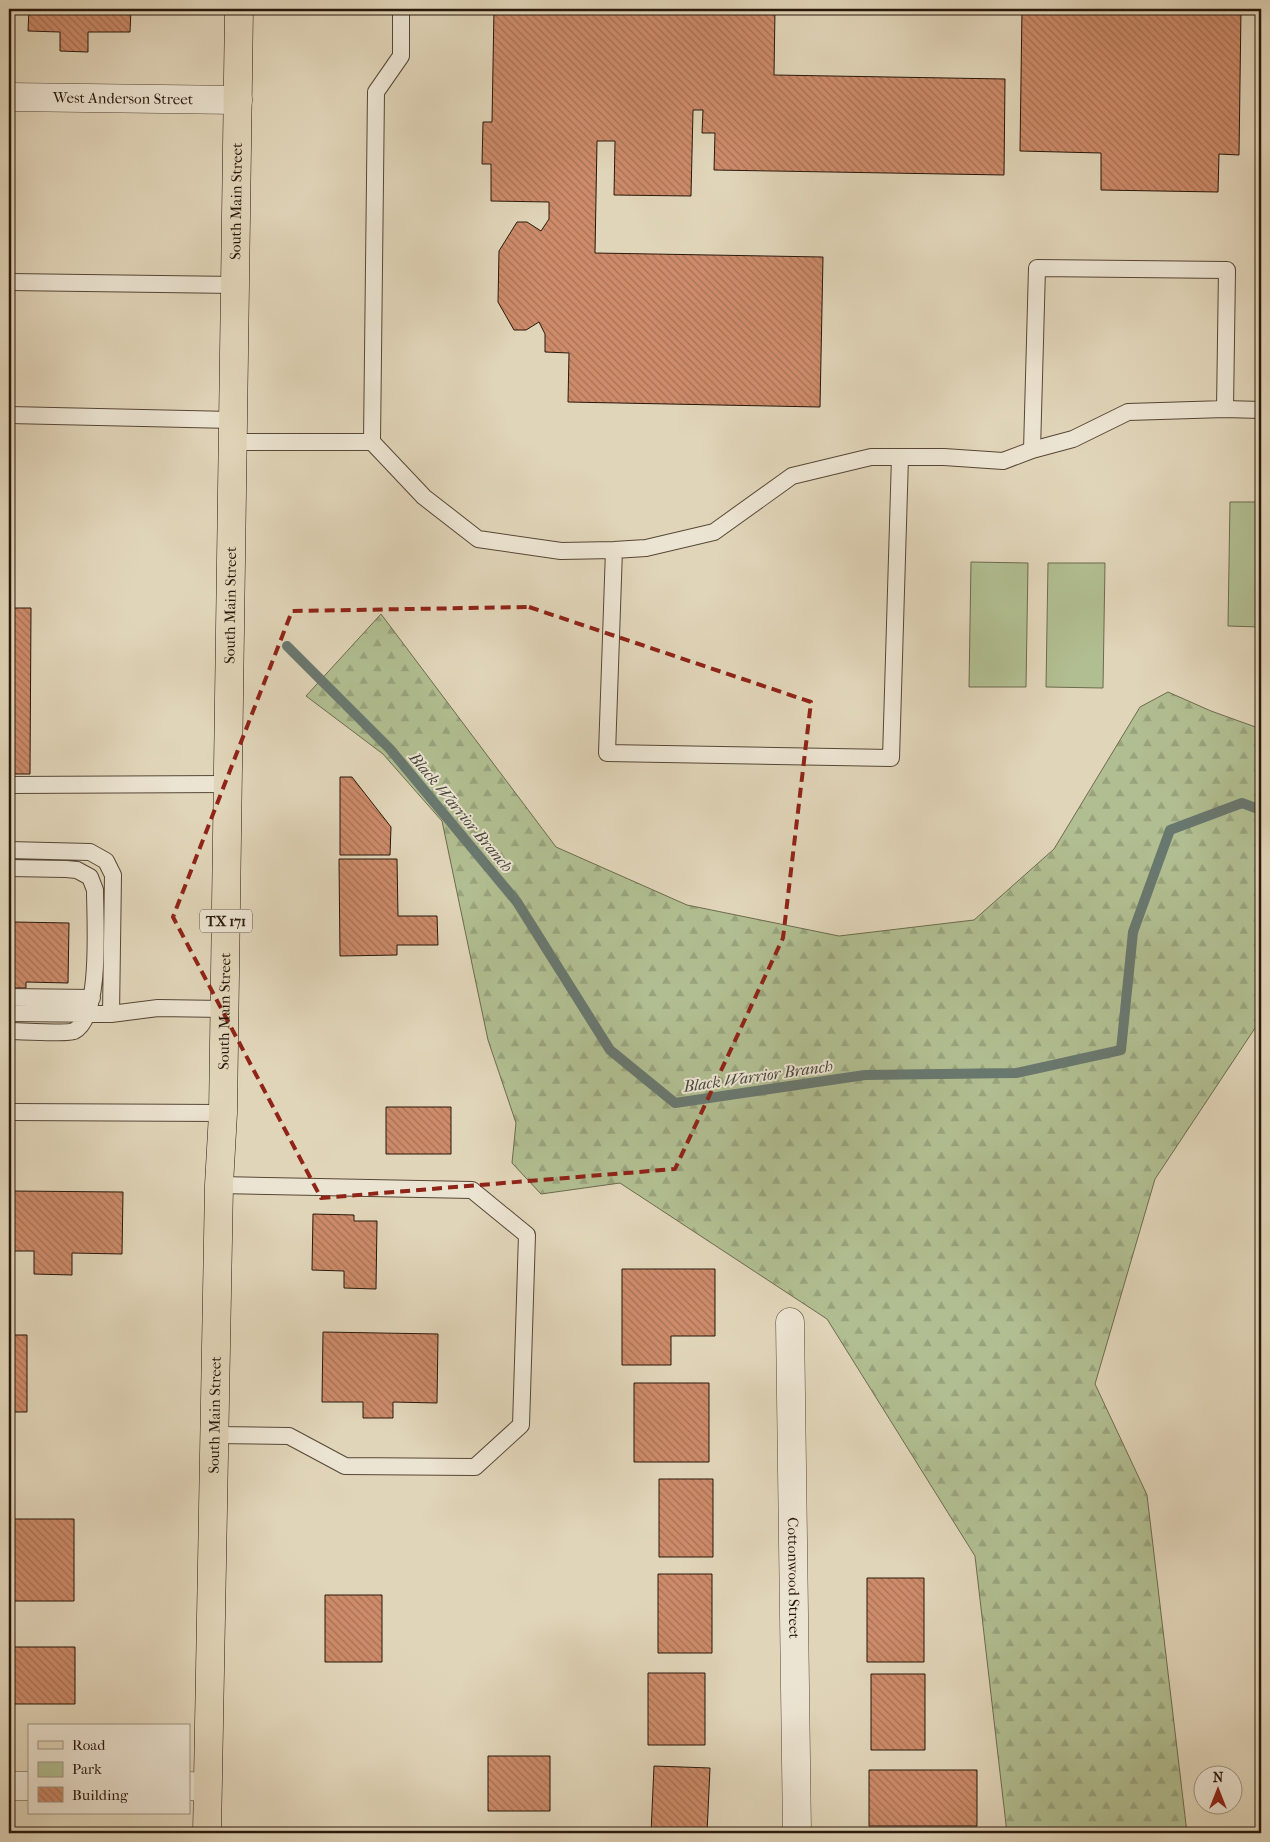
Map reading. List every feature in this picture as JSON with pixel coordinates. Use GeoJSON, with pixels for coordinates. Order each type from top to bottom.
{"type":"FeatureCollection","features":[{"type":"Feature","properties":{"kind":"main road","name":"South Main Street"},"geometry":{"type":"LineString","coordinates":[[207,1833],[198,1786],[215,1435],[219,1185],[223,1113],[239,9]]}},
{"type":"Feature","properties":{"kind":"street","name":"West Anderson Street"},"geometry":{"type":"LineString","coordinates":[[9,97],[238,100]]}},
{"type":"Feature","properties":{"kind":"street","name":"Cottonwood Street"},"geometry":{"type":"LineString","coordinates":[[790,1322],[797,1833]]}},
{"type":"Feature","properties":{"kind":"street"},"geometry":{"type":"LineString","coordinates":[[9,1786],[28,1786]]}},
{"type":"Feature","properties":{"kind":"lane"},"geometry":{"type":"LineString","coordinates":[[372,442],[376,92],[401,56],[401,9]]}},
{"type":"Feature","properties":{"kind":"lane"},"geometry":{"type":"LineString","coordinates":[[1032,450],[1037,268],[1227,270],[1225,410]]}},
{"type":"Feature","properties":{"kind":"lane"},"geometry":{"type":"LineString","coordinates":[[9,282],[236,285]]}},
{"type":"Feature","properties":{"kind":"lane"},"geometry":{"type":"LineString","coordinates":[[9,415],[372,442],[424,497],[478,539],[561,551],[646,548],[714,532],[792,476],[870,457],[944,457],[1003,461],[1032,450],[1073,439],[1128,412],[1261,410]]}},
{"type":"Feature","properties":{"kind":"lane"},"geometry":{"type":"LineString","coordinates":[[614,550],[607,752],[891,758],[900,457]]}},
{"type":"Feature","properties":{"kind":"lane"},"geometry":{"type":"LineString","coordinates":[[9,785],[228,784]]}},
{"type":"Feature","properties":{"kind":"lane"},"geometry":{"type":"LineString","coordinates":[[9,850],[90,852],[106,861],[113,874],[111,1014]]}},
{"type":"Feature","properties":{"kind":"lane"},"geometry":{"type":"LineString","coordinates":[[9,868],[77,870],[90,878],[95,890],[94,989],[83,1024],[73,1032],[9,1031]]}},
{"type":"Feature","properties":{"kind":"lane"},"geometry":{"type":"LineString","coordinates":[[9,997],[92,998]]}},
{"type":"Feature","properties":{"kind":"lane"},"geometry":{"type":"LineString","coordinates":[[9,1013],[111,1014],[158,1008],[224,1009]]}},
{"type":"Feature","properties":{"kind":"lane"},"geometry":{"type":"LineString","coordinates":[[9,1112],[223,1113]]}},
{"type":"Feature","properties":{"kind":"lane"},"geometry":{"type":"LineString","coordinates":[[215,1435],[289,1436],[345,1466],[476,1468],[521,1425],[527,1235],[472,1190],[219,1185]]}},
{"type":"Feature","properties":{"kind":"highlighted area"},"geometry":{"type":"Polygon","coordinates":[[[529,607],[811,702],[783,938],[675,1169],[321,1198],[173,917],[292,611],[529,607]]]}},
{"type":"Feature","properties":{"kind":"green space"},"geometry":{"type":"Polygon","coordinates":[[[1230,502],[1261,502],[1261,627],[1228,626],[1230,502]]]}},
{"type":"Feature","properties":{"kind":"green space"},"geometry":{"type":"Polygon","coordinates":[[[971,562],[1028,563],[1026,687],[969,687],[971,562]]]}},
{"type":"Feature","properties":{"kind":"green space"},"geometry":{"type":"Polygon","coordinates":[[[1048,563],[1105,563],[1103,688],[1046,687],[1048,563]]]}},
{"type":"Feature","properties":{"kind":"green space"},"geometry":{"type":"Polygon","coordinates":[[[381,614],[556,847],[687,905],[839,936],[974,920],[1054,849],[1140,707],[1168,692],[1211,711],[1261,729],[1261,1019],[1155,1179],[1095,1384],[1147,1495],[1187,1833],[1007,1833],[975,1556],[827,1319],[620,1183],[541,1194],[512,1163],[516,1123],[488,1040],[442,821],[383,754],[306,696],[381,614]]]}},
{"type":"Feature","properties":{"kind":"building"},"geometry":{"type":"Polygon","coordinates":[[[29,9],[131,9],[130,32],[88,32],[88,52],[60,51],[60,32],[28,31],[29,9]]]}},
{"type":"Feature","properties":{"kind":"building"},"geometry":{"type":"Polygon","coordinates":[[[494,9],[775,9],[774,75],[1005,79],[1004,175],[714,170],[715,133],[702,133],[703,110],[693,110],[691,196],[614,195],[615,141],[597,141],[595,253],[823,257],[820,407],[568,402],[569,353],[545,352],[545,334],[539,322],[526,330],[514,330],[498,302],[499,251],[517,222],[527,222],[541,231],[549,219],[549,202],[491,201],[491,164],[482,164],[483,122],[492,122],[494,9]]]}},
{"type":"Feature","properties":{"kind":"building"},"geometry":{"type":"Polygon","coordinates":[[[1022,9],[1241,9],[1239,155],[1219,154],[1218,192],[1101,190],[1101,153],[1020,151],[1022,9]]]}},
{"type":"Feature","properties":{"kind":"building"},"geometry":{"type":"Polygon","coordinates":[[[9,608],[31,608],[30,774],[9,774],[9,608]]]}},
{"type":"Feature","properties":{"kind":"building"},"geometry":{"type":"Polygon","coordinates":[[[340,777],[352,777],[391,827],[390,855],[340,855],[340,777]]]}},
{"type":"Feature","properties":{"kind":"building"},"geometry":{"type":"Polygon","coordinates":[[[339,859],[397,859],[398,916],[437,916],[438,945],[397,945],[397,955],[340,956],[339,859]]]}},
{"type":"Feature","properties":{"kind":"building"},"geometry":{"type":"Polygon","coordinates":[[[14,922],[69,923],[68,983],[26,982],[26,988],[9,988],[9,928],[14,928],[14,922]]]}},
{"type":"Feature","properties":{"kind":"building"},"geometry":{"type":"Polygon","coordinates":[[[386,1107],[451,1107],[451,1154],[386,1154],[386,1107]]]}},
{"type":"Feature","properties":{"kind":"building"},"geometry":{"type":"Polygon","coordinates":[[[9,1191],[123,1192],[122,1254],[72,1253],[72,1275],[34,1274],[34,1251],[9,1251],[9,1191]]]}},
{"type":"Feature","properties":{"kind":"building"},"geometry":{"type":"Polygon","coordinates":[[[313,1214],[354,1215],[354,1221],[377,1221],[376,1289],[344,1288],[344,1271],[312,1270],[313,1214]]]}},
{"type":"Feature","properties":{"kind":"building"},"geometry":{"type":"Polygon","coordinates":[[[622,1269],[715,1269],[715,1336],[671,1336],[671,1365],[622,1365],[622,1269]]]}},
{"type":"Feature","properties":{"kind":"building"},"geometry":{"type":"Polygon","coordinates":[[[323,1332],[438,1334],[437,1403],[393,1402],[393,1418],[363,1418],[363,1402],[322,1402],[323,1332]]]}},
{"type":"Feature","properties":{"kind":"building"},"geometry":{"type":"Polygon","coordinates":[[[9,1335],[27,1335],[27,1412],[9,1412],[9,1335]]]}},
{"type":"Feature","properties":{"kind":"building"},"geometry":{"type":"Polygon","coordinates":[[[634,1383],[709,1383],[709,1462],[634,1462],[634,1383]]]}},
{"type":"Feature","properties":{"kind":"building"},"geometry":{"type":"Polygon","coordinates":[[[659,1479],[713,1479],[713,1557],[659,1557],[659,1479]]]}},
{"type":"Feature","properties":{"kind":"building"},"geometry":{"type":"Polygon","coordinates":[[[9,1519],[74,1519],[74,1601],[9,1601],[9,1519]]]}},
{"type":"Feature","properties":{"kind":"building"},"geometry":{"type":"Polygon","coordinates":[[[658,1574],[712,1574],[712,1653],[658,1653],[658,1574]]]}},
{"type":"Feature","properties":{"kind":"building"},"geometry":{"type":"Polygon","coordinates":[[[867,1578],[924,1578],[924,1662],[867,1662],[867,1578]]]}},
{"type":"Feature","properties":{"kind":"building"},"geometry":{"type":"Polygon","coordinates":[[[325,1595],[382,1595],[382,1662],[325,1662],[325,1595]]]}},
{"type":"Feature","properties":{"kind":"building"},"geometry":{"type":"Polygon","coordinates":[[[9,1647],[75,1647],[75,1704],[9,1704],[9,1647]]]}},
{"type":"Feature","properties":{"kind":"building"},"geometry":{"type":"Polygon","coordinates":[[[648,1673],[705,1673],[705,1745],[648,1745],[648,1673]]]}},
{"type":"Feature","properties":{"kind":"building"},"geometry":{"type":"Polygon","coordinates":[[[871,1674],[925,1674],[925,1750],[871,1750],[871,1674]]]}},
{"type":"Feature","properties":{"kind":"building"},"geometry":{"type":"Polygon","coordinates":[[[488,1756],[550,1756],[550,1811],[488,1811],[488,1756]]]}},
{"type":"Feature","properties":{"kind":"building"},"geometry":{"type":"Polygon","coordinates":[[[654,1766],[710,1768],[707,1833],[651,1833],[654,1766]]]}},
{"type":"Feature","properties":{"kind":"building"},"geometry":{"type":"Polygon","coordinates":[[[869,1770],[977,1770],[977,1826],[869,1826],[869,1770]]]}},
{"type":"Feature","properties":{"kind":"waterway","name":"Black Warrior Branch"},"geometry":{"type":"LineString","coordinates":[[287,646],[390,749],[517,902],[610,1050],[675,1103],[865,1075],[1016,1073],[1121,1050],[1133,932],[1170,830],[1242,803],[1261,810]]}}]}
